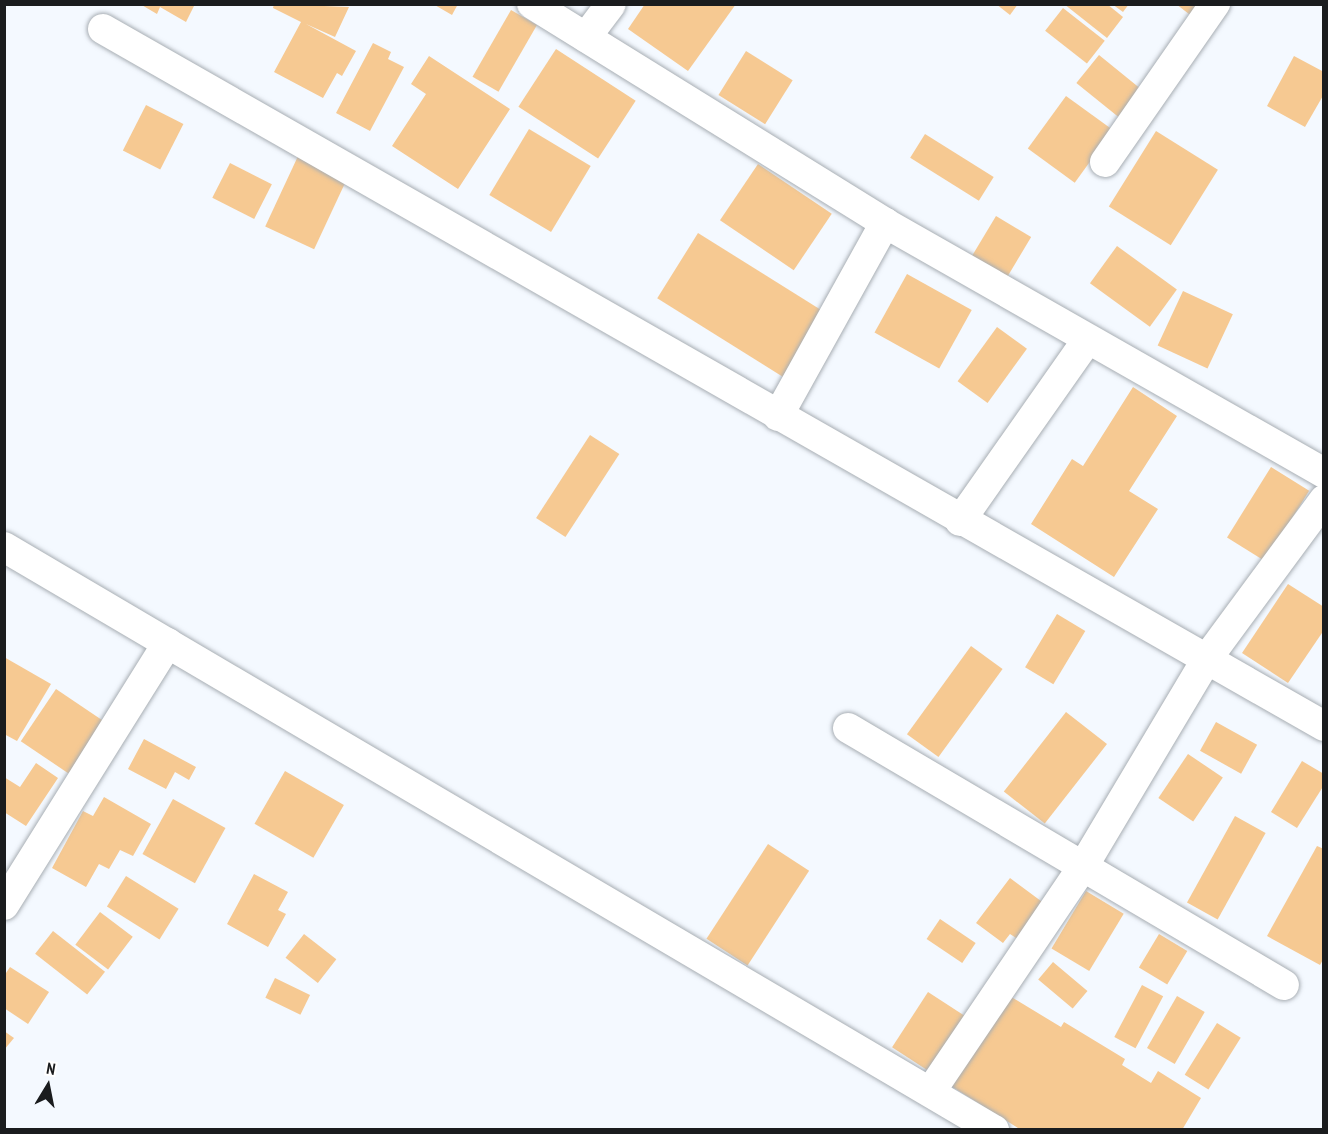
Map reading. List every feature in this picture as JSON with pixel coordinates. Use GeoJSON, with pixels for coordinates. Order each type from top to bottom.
{"type":"FeatureCollection","features":[{"type":"Feature","properties":{"kind":"street"},"geometry":{"type":"LineString","coordinates":[[532,4],[885,223],[1323,473]]}},
{"type":"Feature","properties":{"kind":"street"},"geometry":{"type":"LineString","coordinates":[[586,37],[611,4]]}},
{"type":"Feature","properties":{"kind":"street"},"geometry":{"type":"LineString","coordinates":[[1105,162],[1215,4]]}},
{"type":"Feature","properties":{"kind":"street"},"geometry":{"type":"LineString","coordinates":[[103,29],[960,521],[1323,726]]}},
{"type":"Feature","properties":{"kind":"street"},"geometry":{"type":"LineString","coordinates":[[778,416],[885,223]]}},
{"type":"Feature","properties":{"kind":"street"},"geometry":{"type":"LineString","coordinates":[[960,521],[1087,340]]}},
{"type":"Feature","properties":{"kind":"street"},"geometry":{"type":"LineString","coordinates":[[931,1091],[1084,865],[1206,660],[1323,500]]}},
{"type":"Feature","properties":{"kind":"street"},"geometry":{"type":"LineString","coordinates":[[4,547],[994,1130]]}},
{"type":"Feature","properties":{"kind":"street"},"geometry":{"type":"LineString","coordinates":[[4,905],[168,643]]}},
{"type":"Feature","properties":{"kind":"street"},"geometry":{"type":"LineString","coordinates":[[848,728],[1084,865],[1284,985]]}},
{"type":"Feature","properties":{"kind":"building"},"geometry":{"type":"Polygon","coordinates":[[[140,4],[195,4],[186,22],[160,7],[157,14],[140,4]]]}},
{"type":"Feature","properties":{"kind":"building"},"geometry":{"type":"Polygon","coordinates":[[[274,4],[349,7],[335,37],[306,24],[356,51],[342,76],[337,73],[323,98],[274,72],[301,22],[273,8],[274,4]]]}},
{"type":"Feature","properties":{"kind":"building"},"geometry":{"type":"Polygon","coordinates":[[[433,4],[458,4],[452,15],[433,4]]]}},
{"type":"Feature","properties":{"kind":"building"},"geometry":{"type":"Polygon","coordinates":[[[645,4],[736,4],[688,71],[628,29],[645,4]]]}},
{"type":"Feature","properties":{"kind":"building"},"geometry":{"type":"Polygon","coordinates":[[[996,4],[1018,4],[1010,15],[996,4]]]}},
{"type":"Feature","properties":{"kind":"building"},"geometry":{"type":"Polygon","coordinates":[[[1064,4],[1107,4],[1123,17],[1107,38],[1064,4]]]}},
{"type":"Feature","properties":{"kind":"building"},"geometry":{"type":"Polygon","coordinates":[[[1112,4],[1129,4],[1123,12],[1112,4]]]}},
{"type":"Feature","properties":{"kind":"building"},"geometry":{"type":"Polygon","coordinates":[[[1176,4],[1211,4],[1198,21],[1176,4]]]}},
{"type":"Feature","properties":{"kind":"building"},"geometry":{"type":"Polygon","coordinates":[[[1063,8],[1105,41],[1087,63],[1045,31],[1063,8]]]}},
{"type":"Feature","properties":{"kind":"building"},"geometry":{"type":"Polygon","coordinates":[[[511,10],[537,25],[498,92],[472,77],[511,10]]]}},
{"type":"Feature","properties":{"kind":"building"},"geometry":{"type":"Polygon","coordinates":[[[373,43],[391,52],[388,59],[404,67],[370,131],[336,113],[373,43]]]}},
{"type":"Feature","properties":{"kind":"building"},"geometry":{"type":"Polygon","coordinates":[[[556,49],[636,101],[598,159],[518,107],[556,49]]]}},
{"type":"Feature","properties":{"kind":"building"},"geometry":{"type":"Polygon","coordinates":[[[746,51],[793,80],[765,124],[718,95],[746,51]]]}},
{"type":"Feature","properties":{"kind":"building"},"geometry":{"type":"Polygon","coordinates":[[[1099,55],[1148,95],[1125,123],[1076,83],[1099,55]]]}},
{"type":"Feature","properties":{"kind":"building"},"geometry":{"type":"Polygon","coordinates":[[[429,56],[510,109],[458,189],[392,146],[426,94],[411,84],[429,56]]]}},
{"type":"Feature","properties":{"kind":"building"},"geometry":{"type":"Polygon","coordinates":[[[1294,56],[1324,72],[1324,94],[1305,127],[1267,106],[1294,56]]]}},
{"type":"Feature","properties":{"kind":"building"},"geometry":{"type":"Polygon","coordinates":[[[1066,96],[1113,130],[1075,183],[1028,149],[1066,96]]]}},
{"type":"Feature","properties":{"kind":"building"},"geometry":{"type":"Polygon","coordinates":[[[146,105],[183,124],[160,170],[123,150],[146,105]]]}},
{"type":"Feature","properties":{"kind":"building"},"geometry":{"type":"Polygon","coordinates":[[[529,129],[591,166],[551,232],[489,195],[529,129]]]}},
{"type":"Feature","properties":{"kind":"building"},"geometry":{"type":"Polygon","coordinates":[[[1156,131],[1218,170],[1171,245],[1109,206],[1156,131]]]}},
{"type":"Feature","properties":{"kind":"building"},"geometry":{"type":"Polygon","coordinates":[[[925,134],[994,177],[979,201],[910,158],[925,134]]]}},
{"type":"Feature","properties":{"kind":"building"},"geometry":{"type":"Polygon","coordinates":[[[299,154],[348,177],[314,249],[265,227],[299,154]]]}},
{"type":"Feature","properties":{"kind":"building"},"geometry":{"type":"Polygon","coordinates":[[[230,163],[272,184],[254,219],[212,198],[230,163]]]}},
{"type":"Feature","properties":{"kind":"building"},"geometry":{"type":"Polygon","coordinates":[[[758,164],[832,214],[794,270],[720,220],[758,164]]]}},
{"type":"Feature","properties":{"kind":"building"},"geometry":{"type":"Polygon","coordinates":[[[996,216],[1031,237],[1007,277],[972,256],[996,216]]]}},
{"type":"Feature","properties":{"kind":"building"},"geometry":{"type":"Polygon","coordinates":[[[698,233],[824,311],[783,377],[657,298],[698,233]]]}},
{"type":"Feature","properties":{"kind":"building"},"geometry":{"type":"Polygon","coordinates":[[[1117,246],[1177,289],[1150,327],[1090,283],[1117,246]]]}},
{"type":"Feature","properties":{"kind":"building"},"geometry":{"type":"Polygon","coordinates":[[[907,274],[972,310],[939,368],[875,333],[907,274]]]}},
{"type":"Feature","properties":{"kind":"building"},"geometry":{"type":"Polygon","coordinates":[[[1183,291],[1233,314],[1207,369],[1158,345],[1183,291]]]}},
{"type":"Feature","properties":{"kind":"building"},"geometry":{"type":"Polygon","coordinates":[[[997,327],[1027,349],[988,403],[958,381],[997,327]]]}},
{"type":"Feature","properties":{"kind":"building"},"geometry":{"type":"Polygon","coordinates":[[[1133,387],[1177,416],[1129,491],[1158,509],[1114,577],[1031,524],[1072,459],[1083,466],[1133,387]]]}},
{"type":"Feature","properties":{"kind":"building"},"geometry":{"type":"Polygon","coordinates":[[[590,435],[619,454],[565,537],[536,518],[590,435]]]}},
{"type":"Feature","properties":{"kind":"building"},"geometry":{"type":"Polygon","coordinates":[[[1271,467],[1309,491],[1265,561],[1227,537],[1271,467]]]}},
{"type":"Feature","properties":{"kind":"building"},"geometry":{"type":"Polygon","coordinates":[[[1288,584],[1324,607],[1324,630],[1288,683],[1242,653],[1288,584]]]}},
{"type":"Feature","properties":{"kind":"building"},"geometry":{"type":"Polygon","coordinates":[[[1057,614],[1085,631],[1053,684],[1025,667],[1057,614]]]}},
{"type":"Feature","properties":{"kind":"building"},"geometry":{"type":"Polygon","coordinates":[[[971,646],[1003,669],[938,757],[907,734],[971,646]]]}},
{"type":"Feature","properties":{"kind":"building"},"geometry":{"type":"Polygon","coordinates":[[[4,657],[51,684],[17,741],[4,734],[4,657]]]}},
{"type":"Feature","properties":{"kind":"building"},"geometry":{"type":"Polygon","coordinates":[[[56,689],[108,724],[73,776],[21,741],[56,689]]]}},
{"type":"Feature","properties":{"kind":"building"},"geometry":{"type":"Polygon","coordinates":[[[1066,712],[1107,744],[1045,824],[1004,792],[1066,712]]]}},
{"type":"Feature","properties":{"kind":"building"},"geometry":{"type":"Polygon","coordinates":[[[1216,722],[1257,745],[1241,774],[1200,751],[1216,722]]]}},
{"type":"Feature","properties":{"kind":"building"},"geometry":{"type":"Polygon","coordinates":[[[144,739],[196,767],[189,780],[175,772],[166,789],[128,769],[144,739]]]}},
{"type":"Feature","properties":{"kind":"building"},"geometry":{"type":"Polygon","coordinates":[[[1188,754],[1223,777],[1193,821],[1158,798],[1188,754]]]}},
{"type":"Feature","properties":{"kind":"building"},"geometry":{"type":"Polygon","coordinates":[[[1302,761],[1324,774],[1324,785],[1297,828],[1271,812],[1302,761]]]}},
{"type":"Feature","properties":{"kind":"building"},"geometry":{"type":"Polygon","coordinates":[[[36,763],[58,778],[26,826],[4,812],[4,777],[20,787],[36,763]]]}},
{"type":"Feature","properties":{"kind":"building"},"geometry":{"type":"Polygon","coordinates":[[[285,771],[344,805],[313,858],[254,824],[285,771]]]}},
{"type":"Feature","properties":{"kind":"building"},"geometry":{"type":"Polygon","coordinates":[[[104,797],[151,824],[133,856],[120,850],[109,869],[99,864],[86,887],[52,868],[83,811],[93,816],[104,797]]]}},
{"type":"Feature","properties":{"kind":"building"},"geometry":{"type":"Polygon","coordinates":[[[173,799],[225,828],[195,883],[142,854],[173,799]]]}},
{"type":"Feature","properties":{"kind":"building"},"geometry":{"type":"Polygon","coordinates":[[[1235,816],[1266,833],[1218,920],[1187,903],[1235,816]]]}},
{"type":"Feature","properties":{"kind":"building"},"geometry":{"type":"Polygon","coordinates":[[[768,844],[809,871],[748,965],[706,939],[768,844]]]}},
{"type":"Feature","properties":{"kind":"building"},"geometry":{"type":"Polygon","coordinates":[[[1317,846],[1324,849],[1324,958],[1320,965],[1267,936],[1317,846]]]}},
{"type":"Feature","properties":{"kind":"building"},"geometry":{"type":"Polygon","coordinates":[[[254,874],[288,892],[278,910],[286,914],[268,947],[227,924],[254,874]]]}},
{"type":"Feature","properties":{"kind":"building"},"geometry":{"type":"Polygon","coordinates":[[[126,876],[179,909],[160,939],[107,907],[126,876]]]}},
{"type":"Feature","properties":{"kind":"building"},"geometry":{"type":"Polygon","coordinates":[[[1010,878],[1045,904],[1019,940],[1010,934],[1003,943],[976,923],[1010,878]]]}},
{"type":"Feature","properties":{"kind":"building"},"geometry":{"type":"Polygon","coordinates":[[[1086,891],[1124,914],[1089,971],[1051,948],[1086,891]]]}},
{"type":"Feature","properties":{"kind":"building"},"geometry":{"type":"Polygon","coordinates":[[[100,912],[133,937],[108,969],[75,945],[100,912]]]}},
{"type":"Feature","properties":{"kind":"building"},"geometry":{"type":"Polygon","coordinates":[[[940,919],[976,943],[962,963],[927,939],[940,919]]]}},
{"type":"Feature","properties":{"kind":"building"},"geometry":{"type":"Polygon","coordinates":[[[53,931],[105,972],[87,994],[35,954],[53,931]]]}},
{"type":"Feature","properties":{"kind":"building"},"geometry":{"type":"Polygon","coordinates":[[[304,934],[336,959],[318,983],[286,958],[304,934]]]}},
{"type":"Feature","properties":{"kind":"building"},"geometry":{"type":"Polygon","coordinates":[[[1159,934],[1187,951],[1167,984],[1139,967],[1159,934]]]}},
{"type":"Feature","properties":{"kind":"building"},"geometry":{"type":"Polygon","coordinates":[[[1053,962],[1087,991],[1073,1009],[1038,980],[1053,962]]]}},
{"type":"Feature","properties":{"kind":"building"},"geometry":{"type":"Polygon","coordinates":[[[10,967],[49,992],[28,1024],[4,1008],[4,976],[10,967]]]}},
{"type":"Feature","properties":{"kind":"building"},"geometry":{"type":"Polygon","coordinates":[[[275,978],[310,995],[300,1015],[265,998],[275,978]]]}},
{"type":"Feature","properties":{"kind":"building"},"geometry":{"type":"Polygon","coordinates":[[[1142,985],[1163,996],[1135,1048],[1114,1037],[1142,985]]]}},
{"type":"Feature","properties":{"kind":"building"},"geometry":{"type":"Polygon","coordinates":[[[928,992],[969,1019],[933,1074],[892,1047],[928,992]]]}},
{"type":"Feature","properties":{"kind":"building"},"geometry":{"type":"Polygon","coordinates":[[[1008,995],[1061,1027],[1064,1022],[1125,1059],[1122,1065],[1151,1083],[1158,1071],[1201,1098],[1182,1130],[1021,1130],[951,1086],[1008,995]]]}},
{"type":"Feature","properties":{"kind":"building"},"geometry":{"type":"Polygon","coordinates":[[[1177,996],[1205,1012],[1175,1064],[1147,1048],[1177,996]]]}},
{"type":"Feature","properties":{"kind":"building"},"geometry":{"type":"Polygon","coordinates":[[[1217,1023],[1241,1038],[1208,1090],[1185,1075],[1217,1023]]]}},
{"type":"Feature","properties":{"kind":"building"},"geometry":{"type":"Polygon","coordinates":[[[4,1031],[14,1038],[4,1050],[4,1031]]]}}]}
